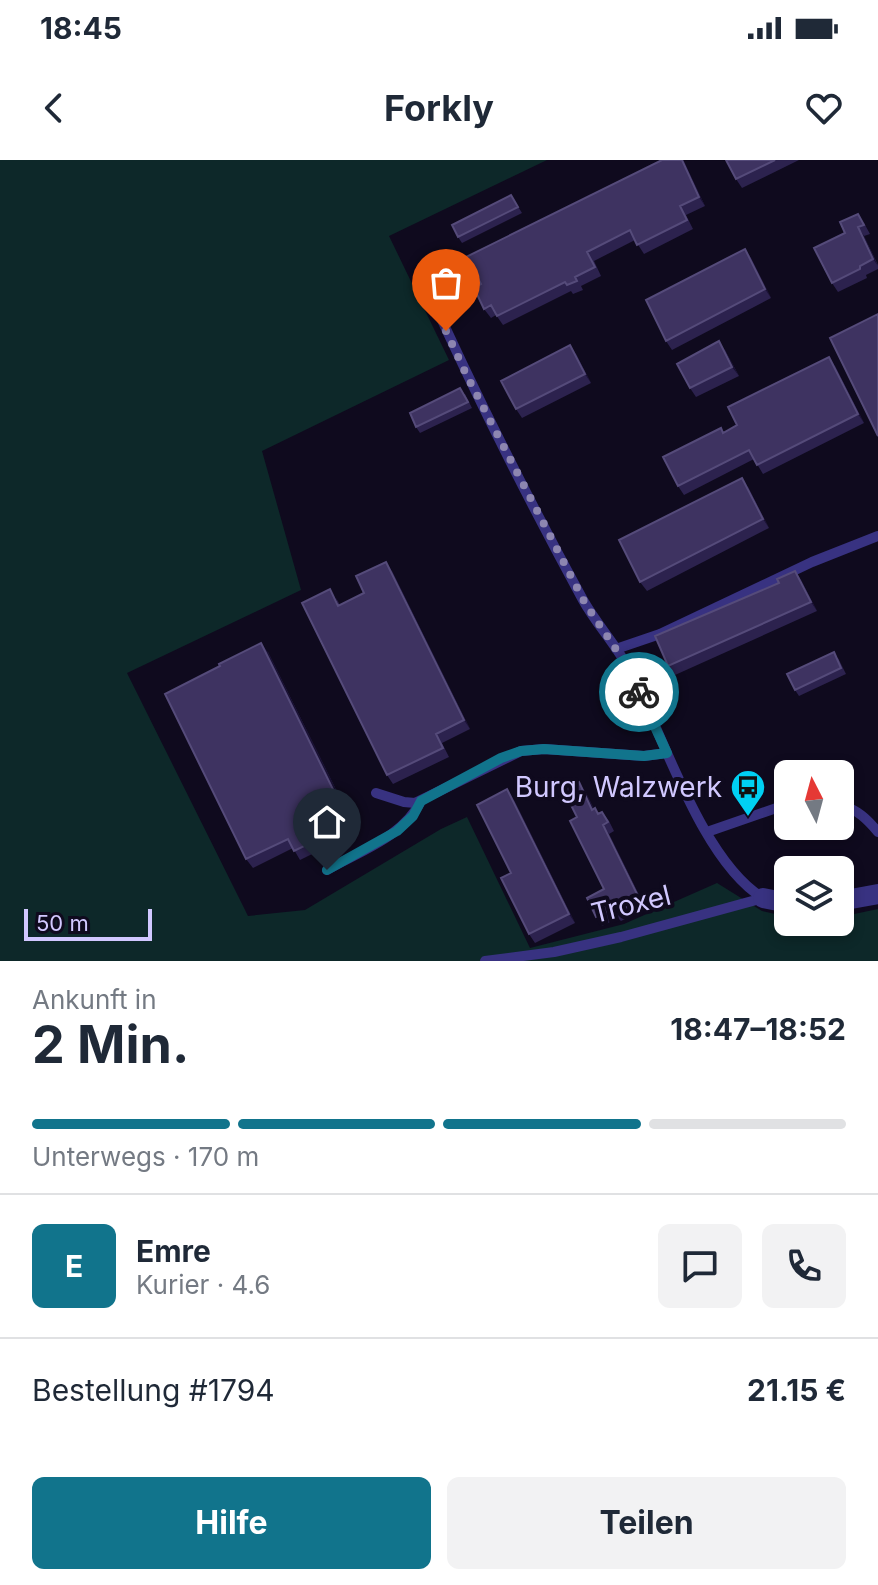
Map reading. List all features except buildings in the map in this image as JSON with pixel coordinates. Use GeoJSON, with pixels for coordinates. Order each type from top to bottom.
{"type":"FeatureCollection","features":[{"type":"Feature","properties":{"kind":"street"},"geometry":{"type":"LineString","coordinates":[[854,898],[878,894]]}},
{"type":"Feature","properties":{"kind":"street","name":"Troxel"},"geometry":{"type":"LineString","coordinates":[[763,898],[774,900]]}},
{"type":"Feature","properties":{"kind":"lane"},"geometry":{"type":"LineString","coordinates":[[426,285],[509,458],[585,603],[629,669],[707,832],[736,877],[763,898]]}},
{"type":"Feature","properties":{"kind":"lane"},"geometry":{"type":"LineString","coordinates":[[616,649],[660,634],[812,562],[878,536]]}},
{"type":"Feature","properties":{"kind":"lane"},"geometry":{"type":"LineString","coordinates":[[376,793],[409,803],[421,801],[501,758],[521,751],[544,749],[644,756],[667,753]]}},
{"type":"Feature","properties":{"kind":"lane"},"geometry":{"type":"LineString","coordinates":[[327,870],[397,831],[413,816],[421,801]]}},
{"type":"Feature","properties":{"kind":"lane"},"geometry":{"type":"LineString","coordinates":[[707,832],[774,809]]}},
{"type":"Feature","properties":{"kind":"lane"},"geometry":{"type":"LineString","coordinates":[[854,810],[866,817],[878,832]]}},
{"type":"Feature","properties":{"kind":"lane","name":"Troxel"},"geometry":{"type":"LineString","coordinates":[[485,961],[554,952],[621,937],[763,898]]}},
{"type":"Feature","properties":{"kind":"green space"},"geometry":{"type":"Polygon","coordinates":[[[0,160],[547,160],[389,236],[449,360],[262,451],[301,590],[127,673],[248,916],[305,910],[441,829],[467,817],[530,948],[624,924],[717,883],[762,911],[774,914],[774,936],[854,936],[854,914],[878,909],[878,961],[0,961],[0,160]]]}},
{"type":"Feature","properties":{"kind":"way so far"},"geometry":{"type":"LineString","coordinates":[[446,331],[585,603],[629,669],[639,692]]}},
{"type":"Feature","properties":{"kind":"place","name":"Burg, Walzwerk"},"geometry":{"type":"Point","coordinates":[748,818]}},
{"type":"Feature","properties":{"kind":"route"},"geometry":{"type":"LineString","coordinates":[[327,870],[397,831],[413,816],[421,801],[501,758],[521,751],[544,749],[644,756],[667,753],[639,692]]}}]}
